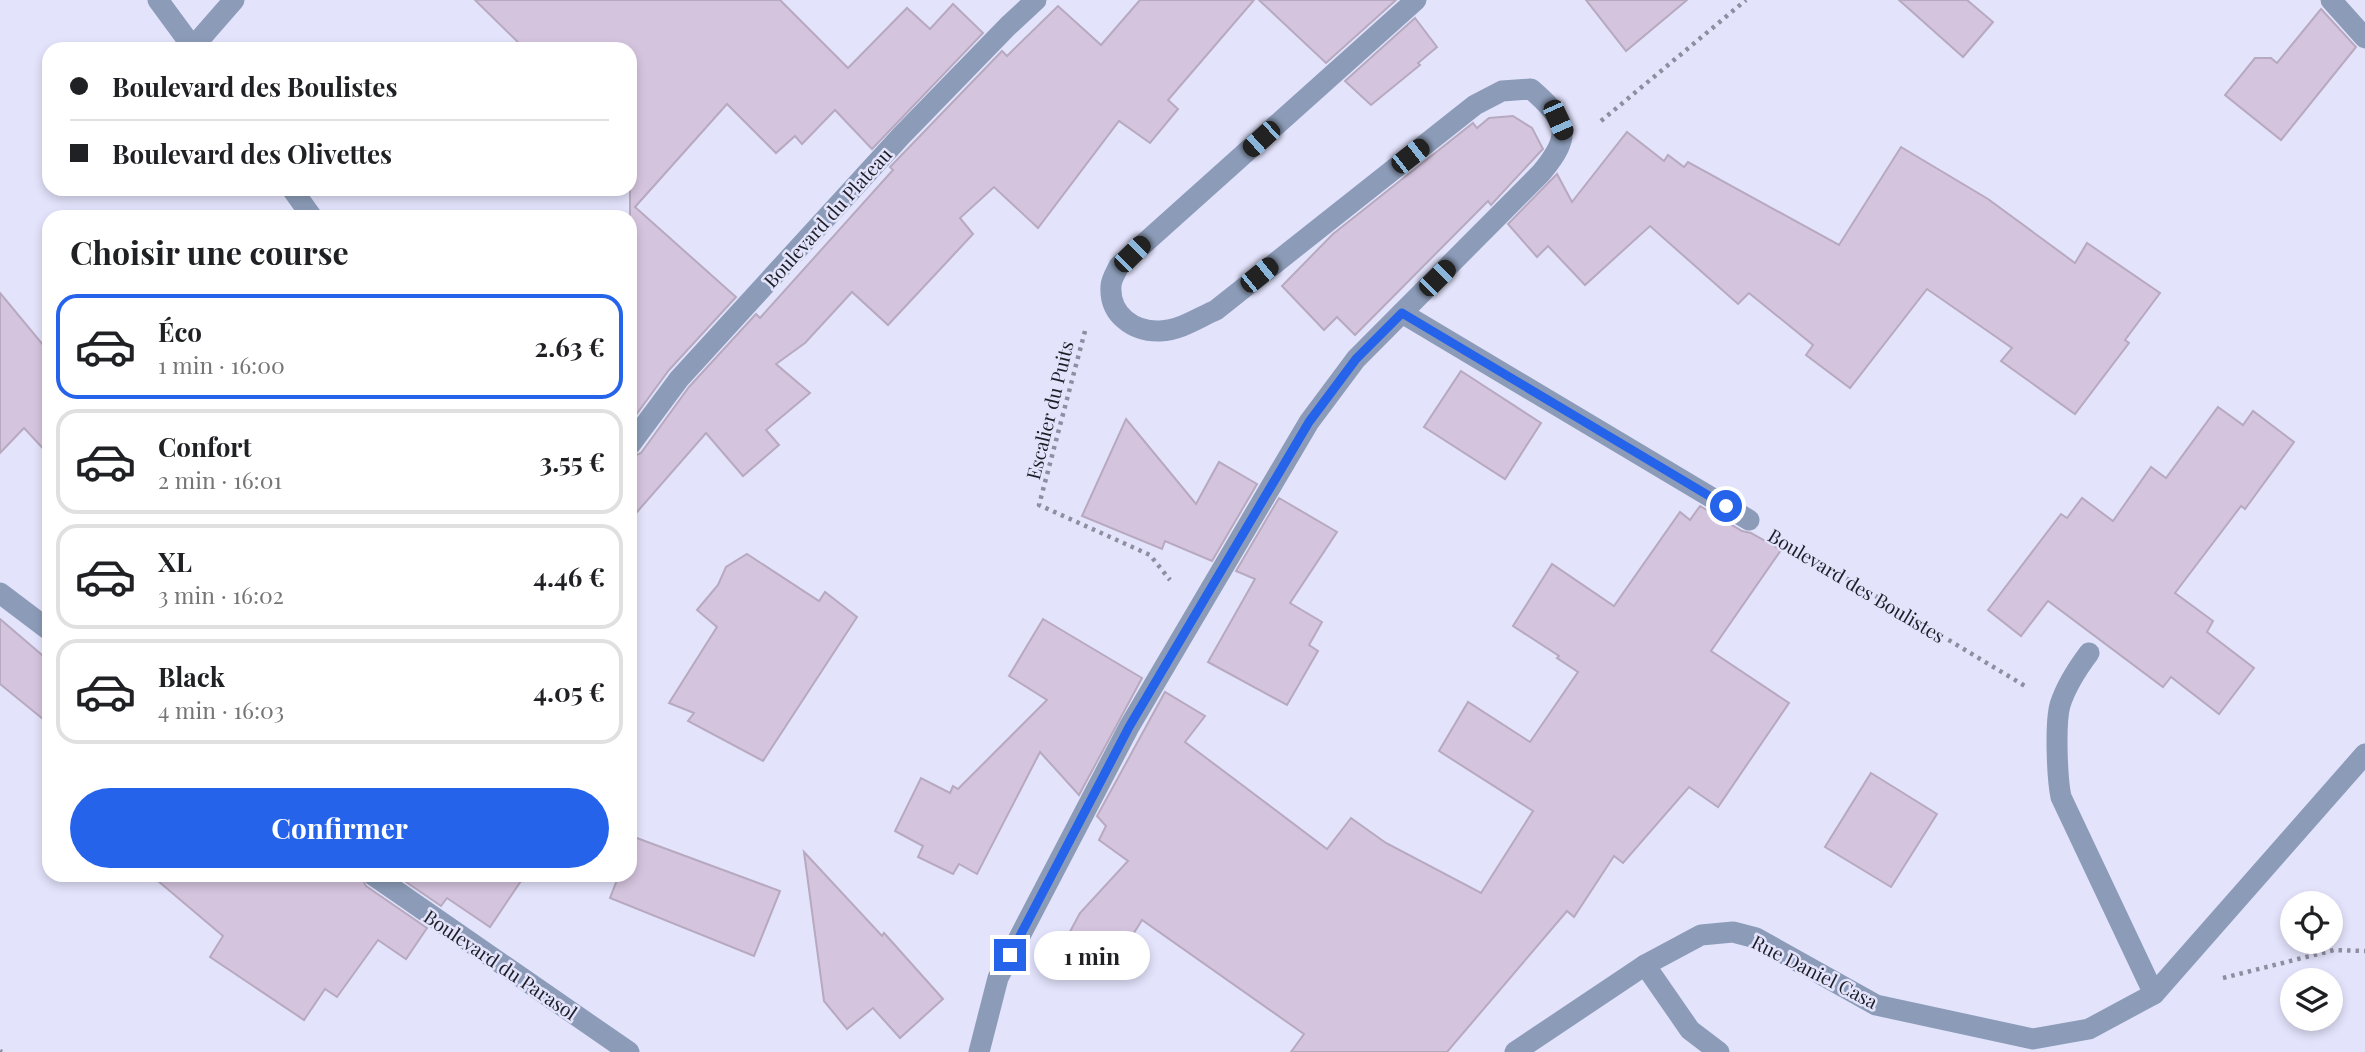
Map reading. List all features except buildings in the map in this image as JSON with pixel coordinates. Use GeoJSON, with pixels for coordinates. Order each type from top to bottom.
{"type":"FeatureCollection","features":[{"type":"Feature","properties":{"kind":"street"},"geometry":{"type":"LineString","coordinates":[[158,0],[190,42]]}},
{"type":"Feature","properties":{"kind":"street"},"geometry":{"type":"LineString","coordinates":[[199,42],[234,0]]}},
{"type":"Feature","properties":{"kind":"street","name":"Boulevard du Plateau"},"geometry":{"type":"LineString","coordinates":[[637,436],[679,379],[808,237],[901,136],[1007,26],[1036,0]]}},
{"type":"Feature","properties":{"kind":"street"},"geometry":{"type":"LineString","coordinates":[[979,1052],[998,978],[1129,727],[1309,422],[1356,359],[1559,153],[1563,133],[1552,107],[1531,89],[1502,91],[1475,104],[1216,310],[1182,327],[1160,331],[1138,328],[1122,319],[1115,310],[1110,285],[1119,266],[1416,0]]}},
{"type":"Feature","properties":{"kind":"street"},"geometry":{"type":"LineString","coordinates":[[2332,0],[2365,38]]}},
{"type":"Feature","properties":{"kind":"street","name":"Boulevard des Boulistes"},"geometry":{"type":"LineString","coordinates":[[1402,313],[1749,520]]}},
{"type":"Feature","properties":{"kind":"street"},"geometry":{"type":"LineString","coordinates":[[0,593],[42,625]]}},
{"type":"Feature","properties":{"kind":"street"},"geometry":{"type":"LineString","coordinates":[[2090,653],[2073,674],[2059,707],[2057,779],[2061,797],[2154,994]]}},
{"type":"Feature","properties":{"kind":"street","name":"Rue Daniel Casa"},"geometry":{"type":"LineString","coordinates":[[1515,1052],[1645,965],[1701,935],[1733,932],[1756,938],[1876,1005],[2033,1039],[2089,1029],[2154,994],[2365,754]]}},
{"type":"Feature","properties":{"kind":"street","name":"Boulevard du Parasol"},"geometry":{"type":"LineString","coordinates":[[383,882],[629,1052]]}},
{"type":"Feature","properties":{"kind":"street"},"geometry":{"type":"LineString","coordinates":[[1645,965],[1690,1031],[1719,1052]]}},
{"type":"Feature","properties":{"kind":"path"},"geometry":{"type":"LineString","coordinates":[[1563,133],[1605,120],[1746,0]]}},
{"type":"Feature","properties":{"kind":"path","name":"Escalier du Puits"},"geometry":{"type":"LineString","coordinates":[[1115,310],[1083,332],[1039,505],[1150,555],[1196,614]]}},
{"type":"Feature","properties":{"kind":"path","name":"Boulevard des Boulistes"},"geometry":{"type":"LineString","coordinates":[[1749,520],[2059,707]]}},
{"type":"Feature","properties":{"kind":"path"},"geometry":{"type":"LineString","coordinates":[[2218,979],[2333,950],[2365,951]]}},
{"type":"Feature","properties":{"kind":"route"},"geometry":{"type":"LineString","coordinates":[[1010,955],[1129,727],[1309,422],[1356,359],[1402,313],[1726,506]]}}]}
